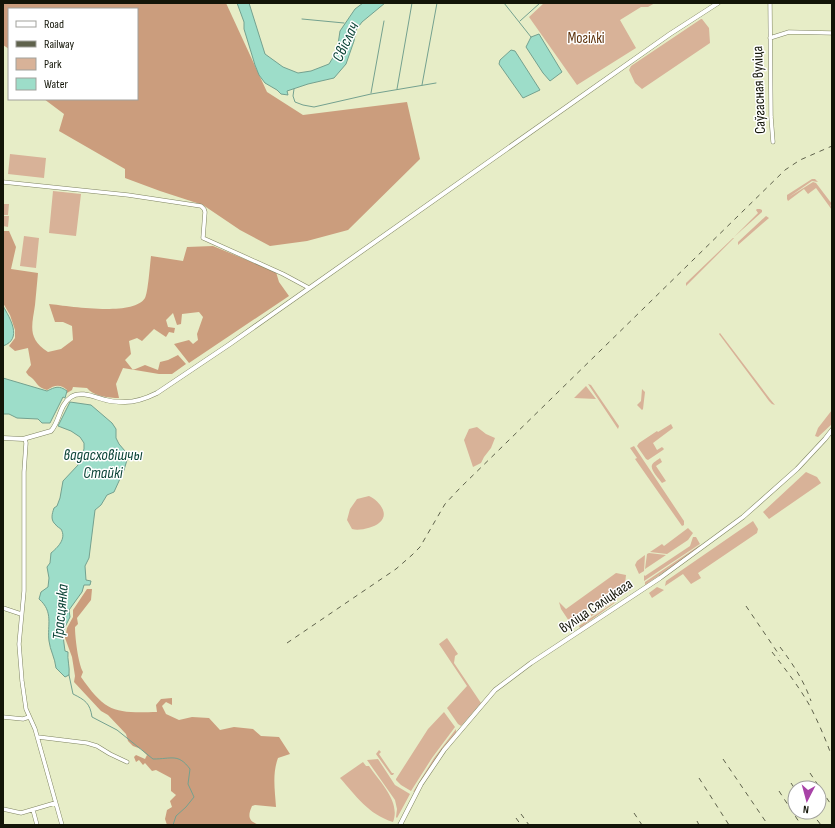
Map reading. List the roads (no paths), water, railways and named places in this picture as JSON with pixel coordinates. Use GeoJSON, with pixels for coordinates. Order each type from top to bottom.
{"type":"FeatureCollection","features":[{"type":"Feature","properties":{"kind":"main road"},"geometry":{"type":"LineString","coordinates":[[3,438],[25,439],[48,432],[54,427],[65,403],[69,398],[76,394],[125,402],[144,399],[157,393],[230,344],[542,123],[676,30],[718,3]]}},
{"type":"Feature","properties":{"kind":"main road","name":"вуліца Сяліцкага"},"geometry":{"type":"LineString","coordinates":[[400,825],[422,784],[444,750],[495,690],[526,666],[660,578],[743,518],[797,469],[832,430]]}},
{"type":"Feature","properties":{"kind":"street","name":"Саўгасная вуліца"},"geometry":{"type":"LineString","coordinates":[[770,3],[773,142]]}},
{"type":"Feature","properties":{"kind":"street","name":"Саўгасная вуліца"},"geometry":{"type":"LineString","coordinates":[[770,38],[789,32],[832,33]]}},
{"type":"Feature","properties":{"kind":"street"},"geometry":{"type":"LineString","coordinates":[[3,182],[128,195],[201,206],[204,208],[205,212],[203,238],[283,274],[309,288]]}},
{"type":"Feature","properties":{"kind":"street"},"geometry":{"type":"LineString","coordinates":[[25,439],[24,591],[19,644],[22,681],[26,709],[38,737],[62,825]]}},
{"type":"Feature","properties":{"kind":"street"},"geometry":{"type":"LineString","coordinates":[[3,608],[21,614]]}},
{"type":"Feature","properties":{"kind":"street"},"geometry":{"type":"LineString","coordinates":[[3,717],[23,719],[29,717]]}},
{"type":"Feature","properties":{"kind":"street"},"geometry":{"type":"LineString","coordinates":[[38,737],[87,743],[97,746],[127,762]]}},
{"type":"Feature","properties":{"kind":"street"},"geometry":{"type":"LineString","coordinates":[[3,809],[17,813],[55,803]]}},
{"type":"Feature","properties":{"kind":"street"},"geometry":{"type":"LineString","coordinates":[[33,810],[37,825]]}},
{"type":"Feature","properties":{"kind":"water","name":"Свіслач"},"geometry":{"type":"Polygon","coordinates":[[[237,3],[249,3],[265,54],[283,67],[298,73],[311,71],[329,64],[337,51],[340,31],[355,9],[363,3],[385,3],[362,22],[356,30],[346,64],[334,78],[287,91],[288,95],[281,94],[265,83],[259,75],[237,3]]]}},
{"type":"Feature","properties":{"kind":"water"},"geometry":{"type":"Polygon","coordinates":[[[539,34],[562,72],[550,81],[526,47],[531,37],[539,34]]]}},
{"type":"Feature","properties":{"kind":"water"},"geometry":{"type":"Polygon","coordinates":[[[511,50],[515,51],[540,90],[523,98],[499,64],[500,60],[511,50]]]}},
{"type":"Feature","properties":{"kind":"water"},"geometry":{"type":"Polygon","coordinates":[[[3,306],[9,316],[14,333],[9,343],[3,346],[3,306]]]}},
{"type":"Feature","properties":{"kind":"water","name":"вадасховішчы Стайкі"},"geometry":{"type":"Polygon","coordinates":[[[3,378],[47,391],[57,387],[67,391],[65,398],[63,397],[50,423],[42,423],[38,419],[17,418],[9,414],[3,414],[3,378]]]}},
{"type":"Feature","properties":{"kind":"water","name":"вадасховішчы Стайкі"},"geometry":{"type":"Polygon","coordinates":[[[70,402],[91,405],[112,423],[116,429],[116,438],[125,451],[127,460],[114,492],[107,495],[101,505],[95,510],[89,558],[85,566],[86,580],[91,581],[90,585],[84,585],[82,592],[69,610],[70,617],[65,627],[63,636],[65,651],[68,652],[69,669],[69,675],[65,677],[56,668],[50,648],[49,619],[47,609],[39,599],[41,592],[48,587],[49,578],[47,567],[50,563],[51,553],[56,549],[63,536],[61,529],[53,521],[53,510],[57,506],[60,498],[63,481],[78,465],[84,449],[84,443],[80,437],[71,431],[58,426],[70,402]]]}},
{"type":"Feature","properties":{"kind":"waterway"},"geometry":{"type":"LineString","coordinates":[[397,89],[412,3]]}},
{"type":"Feature","properties":{"kind":"waterway"},"geometry":{"type":"LineString","coordinates":[[422,85],[437,3]]}},
{"type":"Feature","properties":{"kind":"waterway"},"geometry":{"type":"LineString","coordinates":[[504,3],[531,37]]}},
{"type":"Feature","properties":{"kind":"waterway"},"geometry":{"type":"LineString","coordinates":[[520,21],[540,3]]}},
{"type":"Feature","properties":{"kind":"waterway","name":"Свіслач"},"geometry":{"type":"LineString","coordinates":[[302,19],[344,23]]}},
{"type":"Feature","properties":{"kind":"waterway"},"geometry":{"type":"LineString","coordinates":[[371,93],[384,21]]}},
{"type":"Feature","properties":{"kind":"waterway"},"geometry":{"type":"LineString","coordinates":[[294,89],[293,96],[295,102],[314,107],[371,94],[436,83]]}},
{"type":"Feature","properties":{"kind":"waterway","name":"Трасцянка"},"geometry":{"type":"LineString","coordinates":[[69,675],[73,694],[86,702],[90,708],[92,717],[117,730],[153,759],[178,759],[186,764],[190,769],[188,784],[194,797],[176,816],[173,825]]}},
{"type":"Feature","properties":{"kind":"railway"},"geometry":{"type":"LineString","coordinates":[[287,643],[396,569],[412,555],[420,547],[445,504],[460,488],[785,170],[800,160],[832,146]]}},
{"type":"Feature","properties":{"kind":"railway"},"geometry":{"type":"LineString","coordinates":[[746,606],[780,656]]}},
{"type":"Feature","properties":{"kind":"railway"},"geometry":{"type":"LineString","coordinates":[[780,647],[798,673],[811,701]]}},
{"type":"Feature","properties":{"kind":"railway"},"geometry":{"type":"LineString","coordinates":[[772,652],[798,686],[811,708],[832,757]]}},
{"type":"Feature","properties":{"kind":"railway"},"geometry":{"type":"LineString","coordinates":[[723,759],[768,825]]}},
{"type":"Feature","properties":{"kind":"railway"},"geometry":{"type":"LineString","coordinates":[[810,773],[832,806]]}},
{"type":"Feature","properties":{"kind":"railway"},"geometry":{"type":"LineString","coordinates":[[699,778],[729,825]]}},
{"type":"Feature","properties":{"kind":"railway"},"geometry":{"type":"LineString","coordinates":[[779,791],[801,825]]}},
{"type":"Feature","properties":{"kind":"railway"},"geometry":{"type":"LineString","coordinates":[[634,813],[642,825]]}},
{"type":"Feature","properties":{"kind":"railway"},"geometry":{"type":"LineString","coordinates":[[521,814],[529,825]]}},
{"type":"Feature","properties":{"kind":"railway"},"geometry":{"type":"LineString","coordinates":[[516,818],[521,825]]}},
{"type":"Feature","properties":{"kind":"railway"},"geometry":{"type":"LineString","coordinates":[[817,820],[821,825]]}},
{"type":"Feature","properties":{"kind":"railway"},"geometry":{"type":"LineString","coordinates":[[697,821],[699,825]]}},
{"type":"Feature","properties":{"kind":"park label","name":"Могілкі"},"geometry":{"type":"Point","coordinates":[586,38]}}]}
